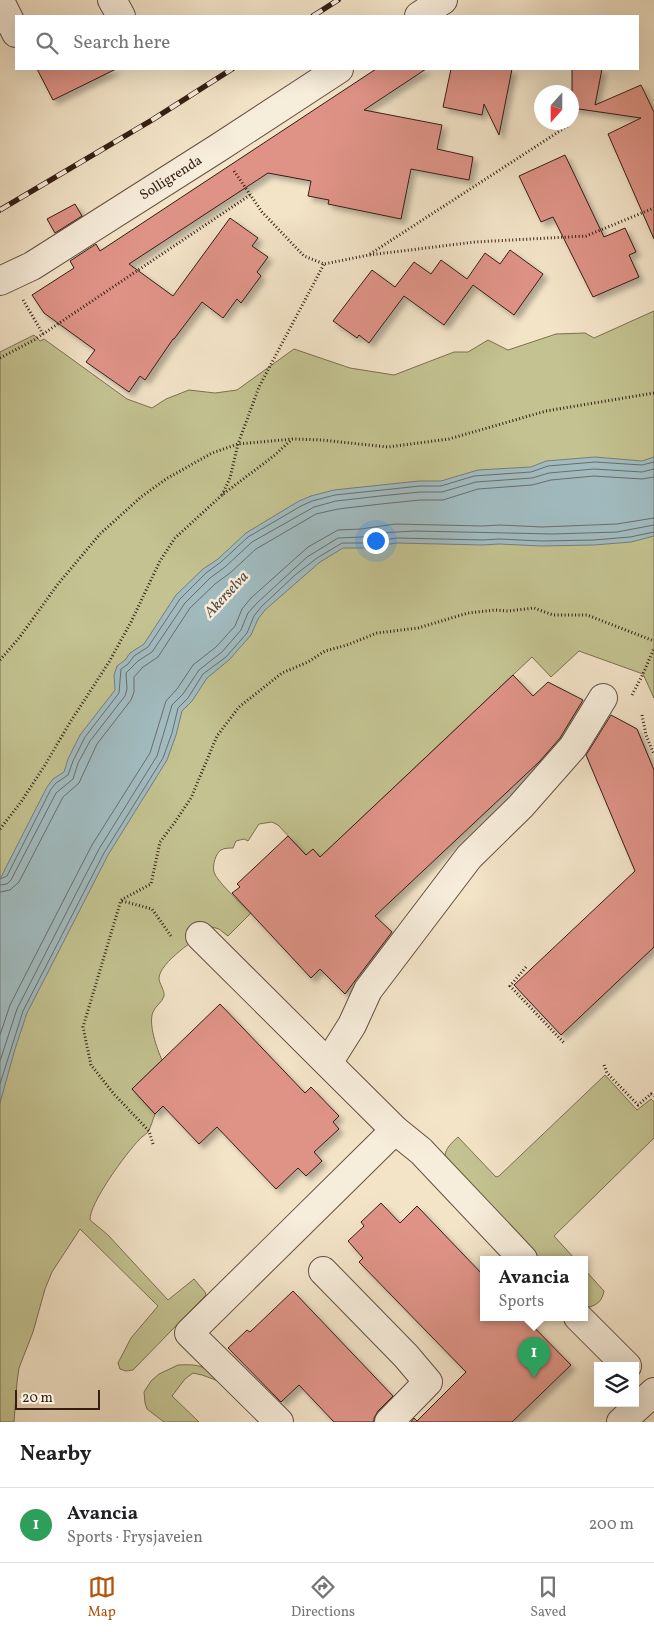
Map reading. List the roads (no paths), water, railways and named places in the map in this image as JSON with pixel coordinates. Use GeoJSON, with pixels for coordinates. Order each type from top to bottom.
{"type":"FeatureCollection","features":[{"type":"Feature","properties":{"kind":"street"},"geometry":{"type":"LineString","coordinates":[[112,0],[120,15]]}},
{"type":"Feature","properties":{"kind":"street"},"geometry":{"type":"LineString","coordinates":[[420,15],[443,0]]}},
{"type":"Feature","properties":{"kind":"street"},"geometry":{"type":"LineString","coordinates":[[0,2],[15,31]]}},
{"type":"Feature","properties":{"kind":"street","name":"Solligrenda"},"geometry":{"type":"LineString","coordinates":[[5,279],[32,266],[337,70]]}},
{"type":"Feature","properties":{"kind":"street"},"geometry":{"type":"LineString","coordinates":[[328,1063],[352,1025],[368,990],[469,857],[521,806],[573,747],[602,698]]}},
{"type":"Feature","properties":{"kind":"street"},"geometry":{"type":"LineString","coordinates":[[200,936],[395,1130],[420,1151],[520,1256]]}},
{"type":"Feature","properties":{"kind":"street"},"geometry":{"type":"LineString","coordinates":[[279,1422],[189,1333],[395,1130]]}},
{"type":"Feature","properties":{"kind":"street"},"geometry":{"type":"LineString","coordinates":[[323,1271],[406,1356],[428,1382],[389,1422]]}},
{"type":"Feature","properties":{"kind":"street"},"geometry":{"type":"LineString","coordinates":[[582,1321],[623,1362]]}},
{"type":"Feature","properties":{"kind":"street"},"geometry":{"type":"LineString","coordinates":[[621,1422],[654,1392],[639,1378]]}},
{"type":"Feature","properties":{"kind":"water","name":"Akerselva"},"geometry":{"type":"Polygon","coordinates":[[[595,457],[642,461],[654,457],[654,536],[631,542],[594,545],[541,546],[397,543],[364,548],[343,548],[320,562],[265,610],[258,619],[251,635],[229,660],[207,678],[192,701],[182,711],[167,760],[108,855],[27,1013],[0,1103],[0,879],[47,787],[53,779],[64,772],[80,735],[115,690],[114,675],[117,666],[130,653],[144,644],[176,595],[203,569],[218,559],[246,533],[299,501],[311,496],[334,490],[419,481],[441,481],[478,470],[531,467],[546,461],[595,457]]]}},
{"type":"Feature","properties":{"kind":"railway"},"geometry":{"type":"LineString","coordinates":[[315,15],[338,0]]}},
{"type":"Feature","properties":{"kind":"railway"},"geometry":{"type":"LineString","coordinates":[[0,210],[152,120],[230,70]]}},
{"type":"Feature","properties":{"kind":"place","name":"Avancia"},"geometry":{"type":"Point","coordinates":[534,1378]}}]}
